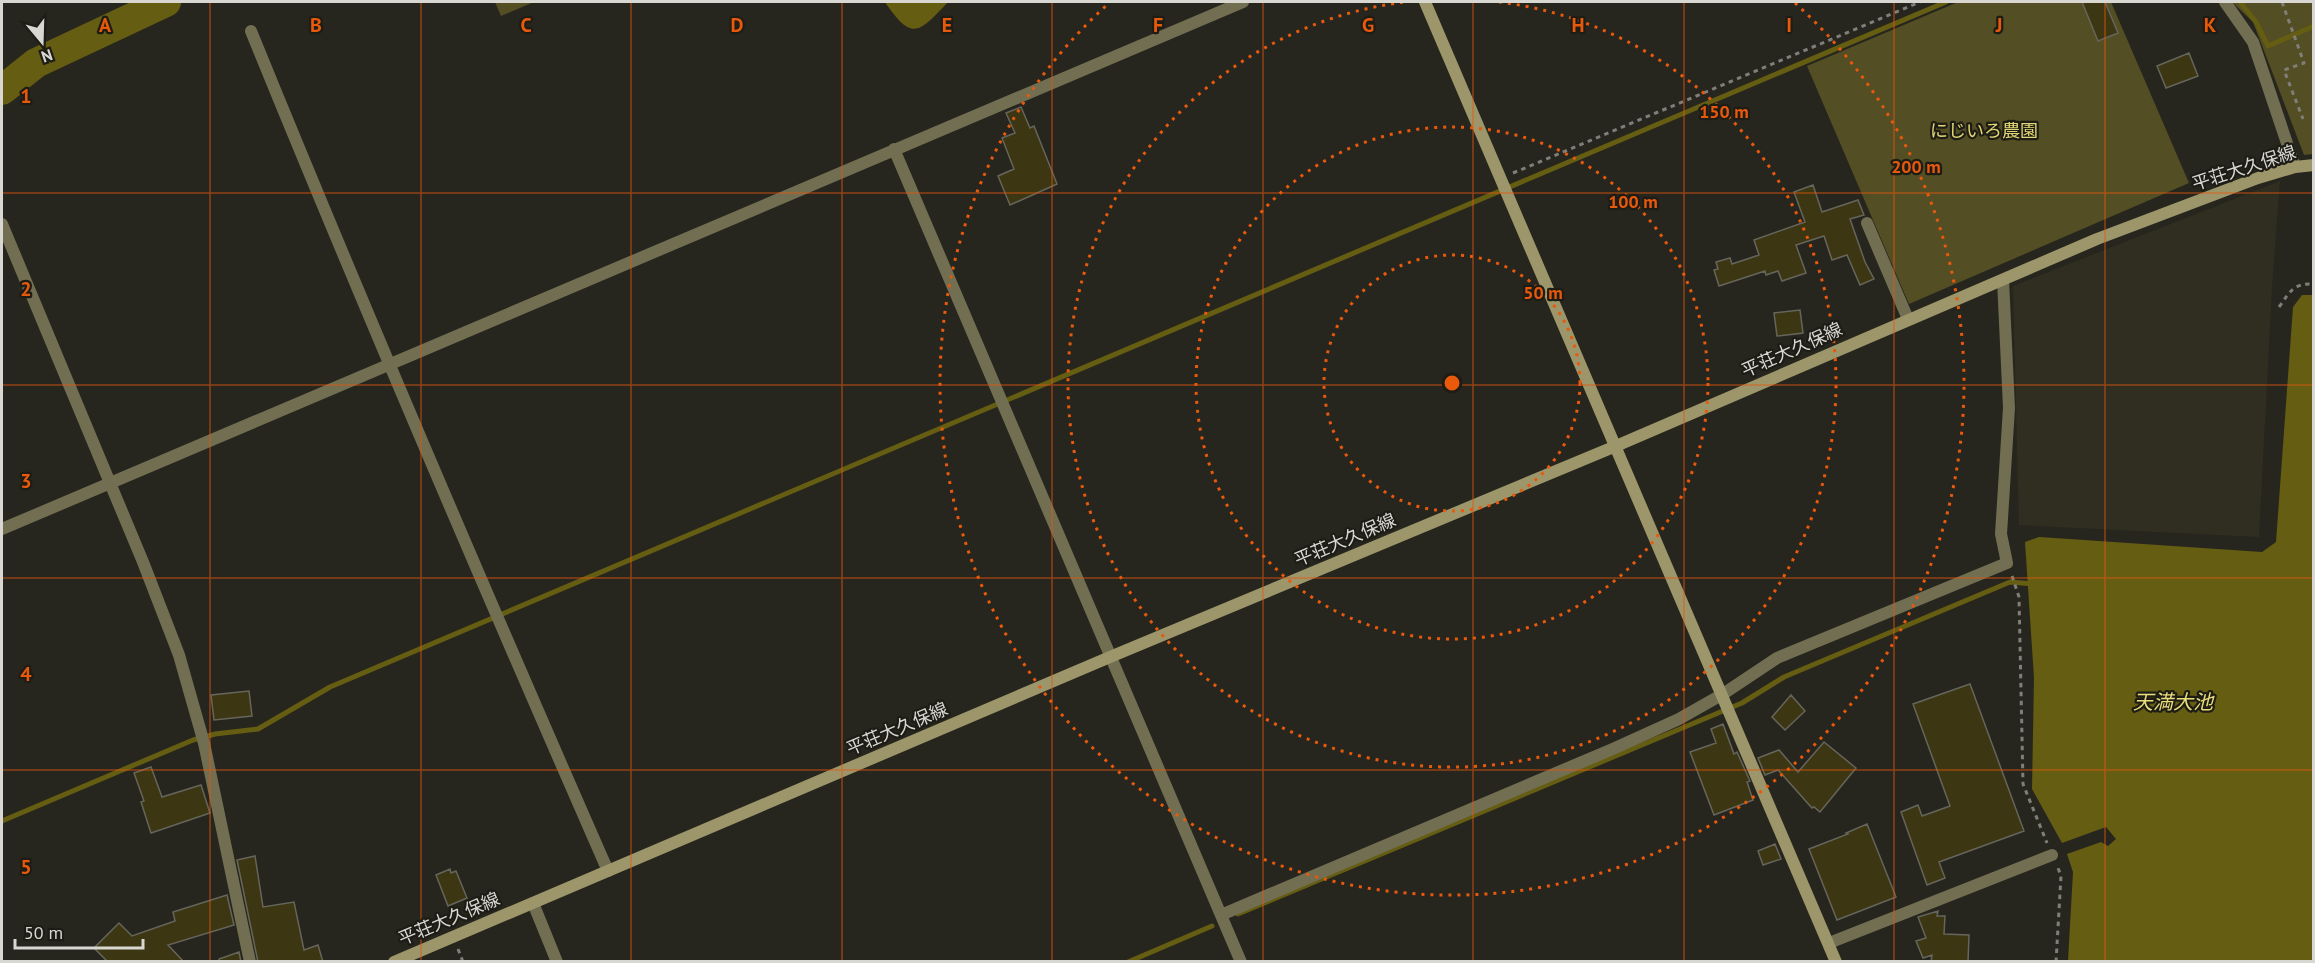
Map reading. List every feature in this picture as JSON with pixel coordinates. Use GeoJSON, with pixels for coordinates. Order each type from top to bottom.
{"type":"FeatureCollection","features":[{"type":"Feature","properties":{"kind":"main road"},"geometry":{"type":"LineString","coordinates":[[1425,2],[1723,694],[1835,961]]}},
{"type":"Feature","properties":{"kind":"main road","name":"平荘大久保線"},"geometry":{"type":"LineString","coordinates":[[394,962],[1110,657],[1616,446],[2097,239],[2295,166],[2313,165]]}},
{"type":"Feature","properties":{"kind":"street"},"geometry":{"type":"LineString","coordinates":[[2,529],[1243,2]]}},
{"type":"Feature","properties":{"kind":"street"},"geometry":{"type":"LineString","coordinates":[[2225,2],[2253,42],[2295,166]]}},
{"type":"Feature","properties":{"kind":"street"},"geometry":{"type":"LineString","coordinates":[[251,31],[497,618],[608,871]]}},
{"type":"Feature","properties":{"kind":"street"},"geometry":{"type":"LineString","coordinates":[[894,149],[1241,962]]}},
{"type":"Feature","properties":{"kind":"street"},"geometry":{"type":"LineString","coordinates":[[1867,223],[1908,319]]}},
{"type":"Feature","properties":{"kind":"street"},"geometry":{"type":"LineString","coordinates":[[2,224],[110,482],[179,655],[204,743],[250,962]]}},
{"type":"Feature","properties":{"kind":"street"},"geometry":{"type":"LineString","coordinates":[[1221,915],[1615,748],[1679,719],[1723,694],[1777,658],[2007,563],[2001,534],[2009,408],[2003,280]]}},
{"type":"Feature","properties":{"kind":"street"},"geometry":{"type":"LineString","coordinates":[[1829,943],[2052,855]]}},
{"type":"Feature","properties":{"kind":"street"},"geometry":{"type":"LineString","coordinates":[[533,903],[557,962]]}},
{"type":"Feature","properties":{"kind":"path"},"geometry":{"type":"LineString","coordinates":[[1501,178],[1920,2]]}},
{"type":"Feature","properties":{"kind":"path"},"geometry":{"type":"LineString","coordinates":[[2282,2],[2295,44],[2304,63],[2284,70],[2303,120]]}},
{"type":"Feature","properties":{"kind":"path"},"geometry":{"type":"LineString","coordinates":[[2279,307],[2294,287],[2304,283],[2313,284]]}},
{"type":"Feature","properties":{"kind":"path"},"geometry":{"type":"LineString","coordinates":[[2007,563],[2019,597],[2023,784],[2061,876],[2056,962]]}},
{"type":"Feature","properties":{"kind":"shaded area"},"geometry":{"type":"Polygon","coordinates":[[[2280,181],[2259,537],[2019,525],[2013,286],[2280,181]]]}},
{"type":"Feature","properties":{"kind":"green space"},"geometry":{"type":"Polygon","coordinates":[[[495,2],[534,2],[501,16],[495,2]]]}},
{"type":"Feature","properties":{"kind":"green space","name":"にじいろ農園"},"geometry":{"type":"Polygon","coordinates":[[[1958,2],[2111,2],[2189,183],[1909,304],[1807,66],[1958,2]]]}},
{"type":"Feature","properties":{"kind":"green space"},"geometry":{"type":"Polygon","coordinates":[[[2232,2],[2313,2],[2313,154],[2304,155],[2253,22],[2232,2]]]}},
{"type":"Feature","properties":{"kind":"water"},"geometry":{"type":"Polygon","coordinates":[[[885,2],[948,2],[930,21],[916,29],[909,28],[902,23],[885,2]]]}},
{"type":"Feature","properties":{"kind":"water","name":"天満大池"},"geometry":{"type":"Polygon","coordinates":[[[2302,295],[2314,295],[2313,961],[2068,961],[2073,872],[2067,854],[2101,842],[2108,846],[2116,839],[2106,827],[2062,843],[2032,789],[2034,678],[2025,542],[2039,537],[2262,552],[2276,542],[2293,307],[2302,295]]]}},
{"type":"Feature","properties":{"kind":"building"},"geometry":{"type":"Polygon","coordinates":[[[2082,2],[2105,2],[2118,33],[2098,41],[2082,2]]]}},
{"type":"Feature","properties":{"kind":"building"},"geometry":{"type":"Polygon","coordinates":[[[2189,53],[2198,76],[2166,88],[2157,66],[2189,53]]]}},
{"type":"Feature","properties":{"kind":"building"},"geometry":{"type":"Polygon","coordinates":[[[1021,107],[1030,128],[1034,126],[1057,184],[1010,205],[998,176],[1014,169],[1002,138],[1015,133],[1006,113],[1021,107]]]}},
{"type":"Feature","properties":{"kind":"building"},"geometry":{"type":"Polygon","coordinates":[[[1813,185],[1822,212],[1858,200],[1864,215],[1850,219],[1865,262],[1874,279],[1860,285],[1847,255],[1832,260],[1824,236],[1796,245],[1806,273],[1782,281],[1778,271],[1766,275],[1765,271],[1719,286],[1714,270],[1718,269],[1716,262],[1730,258],[1732,264],[1759,255],[1754,240],[1805,222],[1794,192],[1813,185]]]}},
{"type":"Feature","properties":{"kind":"building"},"geometry":{"type":"Polygon","coordinates":[[[1800,310],[1803,333],[1777,336],[1774,313],[1800,310]]]}},
{"type":"Feature","properties":{"kind":"building"},"geometry":{"type":"Polygon","coordinates":[[[1970,684],[2024,831],[1939,862],[1945,878],[1927,885],[1901,812],[1918,805],[1922,816],[1950,806],[1913,704],[1970,684]]]}},
{"type":"Feature","properties":{"kind":"building"},"geometry":{"type":"Polygon","coordinates":[[[249,691],[252,716],[214,720],[211,695],[249,691]]]}},
{"type":"Feature","properties":{"kind":"building"},"geometry":{"type":"Polygon","coordinates":[[[1791,695],[1805,711],[1785,730],[1772,717],[1791,695]]]}},
{"type":"Feature","properties":{"kind":"building"},"geometry":{"type":"Polygon","coordinates":[[[1723,724],[1734,754],[1737,752],[1750,781],[1747,782],[1753,800],[1714,815],[1690,752],[1716,743],[1711,729],[1723,724]]]}},
{"type":"Feature","properties":{"kind":"building"},"geometry":{"type":"Polygon","coordinates":[[[1824,742],[1856,768],[1820,812],[1812,808],[1778,770],[1765,775],[1758,758],[1779,750],[1798,772],[1824,742]]]}},
{"type":"Feature","properties":{"kind":"building"},"geometry":{"type":"Polygon","coordinates":[[[151,767],[162,797],[201,785],[210,813],[151,833],[141,802],[144,801],[134,773],[151,767]]]}},
{"type":"Feature","properties":{"kind":"building"},"geometry":{"type":"Polygon","coordinates":[[[1867,824],[1896,897],[1837,920],[1809,849],[1867,824]]]}},
{"type":"Feature","properties":{"kind":"building"},"geometry":{"type":"Polygon","coordinates":[[[1775,844],[1781,859],[1763,865],[1758,851],[1775,844]]]}},
{"type":"Feature","properties":{"kind":"building"},"geometry":{"type":"Polygon","coordinates":[[[255,856],[263,907],[294,902],[304,950],[318,945],[323,962],[258,962],[237,860],[255,856]]]}},
{"type":"Feature","properties":{"kind":"building"},"geometry":{"type":"Polygon","coordinates":[[[450,869],[451,873],[456,871],[467,898],[448,906],[436,875],[450,869]]]}},
{"type":"Feature","properties":{"kind":"building"},"geometry":{"type":"Polygon","coordinates":[[[227,895],[234,925],[168,945],[184,962],[108,962],[94,948],[119,923],[132,936],[175,921],[173,912],[227,895]]]}},
{"type":"Feature","properties":{"kind":"building"},"geometry":{"type":"Polygon","coordinates":[[[1938,911],[1937,916],[1945,916],[1944,934],[1969,935],[1968,962],[1931,962],[1932,955],[1923,958],[1916,941],[1926,938],[1918,917],[1938,911]]]}},
{"type":"Feature","properties":{"kind":"building"},"geometry":{"type":"Polygon","coordinates":[[[239,952],[241,962],[219,962],[219,959],[239,952]]]}},
{"type":"Feature","properties":{"kind":"waterway"},"geometry":{"type":"LineString","coordinates":[[2,90],[36,63],[166,2]]}},
{"type":"Feature","properties":{"kind":"waterway"},"geometry":{"type":"LineString","coordinates":[[2,821],[193,740],[215,734],[258,729],[330,687],[1946,2]]}},
{"type":"Feature","properties":{"kind":"waterway"},"geometry":{"type":"LineString","coordinates":[[2240,2],[2256,22],[2268,46],[2314,26]]}},
{"type":"Feature","properties":{"kind":"waterway"},"geometry":{"type":"LineString","coordinates":[[1238,914],[1742,703],[1784,677],[2010,582],[2034,584]]}},
{"type":"Feature","properties":{"kind":"waterway"},"geometry":{"type":"LineString","coordinates":[[1128,962],[1212,926]]}}]}
